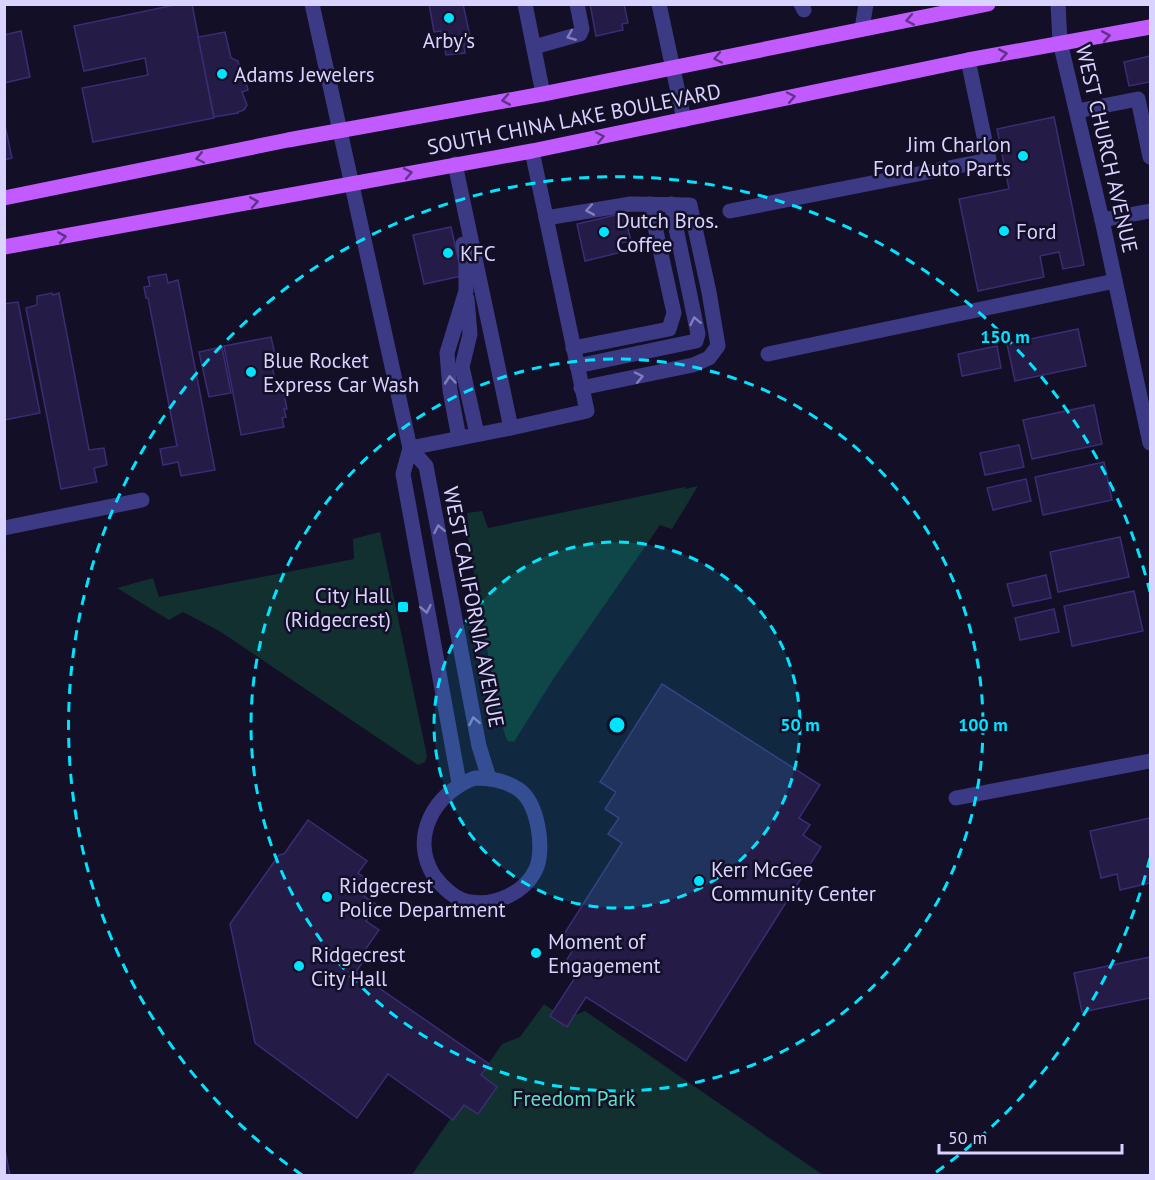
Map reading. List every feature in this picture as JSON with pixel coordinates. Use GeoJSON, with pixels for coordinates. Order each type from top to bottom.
{"type":"FeatureCollection","features":[{"type":"Feature","properties":{"kind":"main road","name":"SOUTH CHINA LAKE BOULEVARD"},"geometry":{"type":"LineString","coordinates":[[4,198],[340,131],[543,94],[987,4]]}},
{"type":"Feature","properties":{"kind":"main road","name":"SOUTH CHINA LAKE BOULEVARD"},"geometry":{"type":"LineString","coordinates":[[4,247],[532,151],[968,60],[1150,27]]}},
{"type":"Feature","properties":{"kind":"street","name":"WEST CALIFORNIA AVENUE"},"geometry":{"type":"LineString","coordinates":[[312,4],[410,448],[403,474],[406,495],[459,783]]}},
{"type":"Feature","properties":{"kind":"street"},"geometry":{"type":"LineString","coordinates":[[525,4],[543,94]]}},
{"type":"Feature","properties":{"kind":"street"},"geometry":{"type":"LineString","coordinates":[[534,47],[579,34],[582,29],[577,4]]}},
{"type":"Feature","properties":{"kind":"street"},"geometry":{"type":"LineString","coordinates":[[659,4],[684,120]]}},
{"type":"Feature","properties":{"kind":"street"},"geometry":{"type":"LineString","coordinates":[[862,29],[866,4]]}},
{"type":"Feature","properties":{"kind":"street","name":"WEST CHURCH AVENUE"},"geometry":{"type":"LineString","coordinates":[[1058,4],[1060,42],[1116,281],[1150,443]]}},
{"type":"Feature","properties":{"kind":"street"},"geometry":{"type":"LineString","coordinates":[[730,211],[989,160],[968,60]]}},
{"type":"Feature","properties":{"kind":"street"},"geometry":{"type":"LineString","coordinates":[[1077,111],[1138,99],[1150,157]]}},
{"type":"Feature","properties":{"kind":"street"},"geometry":{"type":"LineString","coordinates":[[410,448],[587,411],[532,151]]}},
{"type":"Feature","properties":{"kind":"street"},"geometry":{"type":"LineString","coordinates":[[455,164],[511,428]]}},
{"type":"Feature","properties":{"kind":"street"},"geometry":{"type":"LineString","coordinates":[[546,218],[631,204],[690,205],[718,346],[709,358],[693,365],[581,388]]}},
{"type":"Feature","properties":{"kind":"street"},"geometry":{"type":"LineString","coordinates":[[573,348],[669,329],[674,313],[650,204]]}},
{"type":"Feature","properties":{"kind":"street"},"geometry":{"type":"LineString","coordinates":[[577,366],[696,341],[698,334],[671,204]]}},
{"type":"Feature","properties":{"kind":"street"},"geometry":{"type":"LineString","coordinates":[[1102,220],[1150,211]]}},
{"type":"Feature","properties":{"kind":"street"},"geometry":{"type":"LineString","coordinates":[[467,214],[459,225],[466,260],[470,334],[462,367],[477,434]]}},
{"type":"Feature","properties":{"kind":"street"},"geometry":{"type":"LineString","coordinates":[[768,354],[1116,281]]}},
{"type":"Feature","properties":{"kind":"street"},"geometry":{"type":"LineString","coordinates":[[459,438],[450,390],[447,353],[466,291]]}},
{"type":"Feature","properties":{"kind":"street","name":"WEST CALIFORNIA AVENUE"},"geometry":{"type":"LineString","coordinates":[[410,448],[426,466],[479,746],[489,778]]}},
{"type":"Feature","properties":{"kind":"street"},"geometry":{"type":"LineString","coordinates":[[4,528],[142,500]]}},
{"type":"Feature","properties":{"kind":"street"},"geometry":{"type":"LineString","coordinates":[[956,798],[1150,761]]}},
{"type":"Feature","properties":{"kind":"street"},"geometry":{"type":"LineString","coordinates":[[475,778],[489,778],[520,789],[536,814],[540,842],[536,868],[525,885],[506,897],[489,902],[468,902],[449,892],[434,876],[425,855],[424,832],[432,811],[459,783],[475,778]]}},
{"type":"Feature","properties":{"kind":"green space"},"geometry":{"type":"Polygon","coordinates":[[[698,486],[672,529],[660,525],[554,678],[514,742],[508,741],[499,718],[467,533],[469,532],[467,513],[482,511],[488,528],[698,486]]]}},
{"type":"Feature","properties":{"kind":"green space"},"geometry":{"type":"Polygon","coordinates":[[[380,532],[427,756],[425,762],[418,765],[221,632],[183,612],[169,620],[117,588],[153,578],[159,597],[354,559],[353,539],[380,532]]]}},
{"type":"Feature","properties":{"kind":"green space","name":"Freedom Park"},"geometry":{"type":"Polygon","coordinates":[[[544,1004],[565,1019],[585,1011],[823,1175],[411,1176],[502,1044],[520,1037],[544,1004]]]}},
{"type":"Feature","properties":{"kind":"building"},"geometry":{"type":"Polygon","coordinates":[[[179,4],[192,4],[214,118],[93,142],[82,88],[148,75],[145,58],[84,71],[74,26],[179,4]]]}},
{"type":"Feature","properties":{"kind":"building","name":"Arby's"},"geometry":{"type":"Polygon","coordinates":[[[429,4],[463,4],[471,41],[464,45],[465,53],[446,55],[441,31],[434,32],[429,4]]]}},
{"type":"Feature","properties":{"kind":"building"},"geometry":{"type":"Polygon","coordinates":[[[590,4],[624,4],[628,23],[622,24],[623,30],[596,36],[590,4]]]}},
{"type":"Feature","properties":{"kind":"building"},"geometry":{"type":"Polygon","coordinates":[[[21,31],[30,77],[4,83],[4,35],[21,31]]]}},
{"type":"Feature","properties":{"kind":"building","name":"Adams Jewelers"},"geometry":{"type":"Polygon","coordinates":[[[225,32],[231,58],[238,61],[240,69],[238,76],[244,75],[248,90],[242,92],[247,105],[238,113],[214,117],[198,37],[225,32]]]}},
{"type":"Feature","properties":{"kind":"building"},"geometry":{"type":"Polygon","coordinates":[[[1150,56],[1150,82],[1129,86],[1124,62],[1150,56]]]}},
{"type":"Feature","properties":{"kind":"building"},"geometry":{"type":"Polygon","coordinates":[[[1054,117],[1084,265],[1063,269],[1059,252],[1040,256],[1044,277],[978,291],[959,199],[1009,189],[997,129],[1054,117]]]}},
{"type":"Feature","properties":{"kind":"building"},"geometry":{"type":"Polygon","coordinates":[[[4,121],[12,158],[4,160],[4,121]]]}},
{"type":"Feature","properties":{"kind":"building","name":"Dutch Bros. Coffee"},"geometry":{"type":"Polygon","coordinates":[[[624,213],[631,241],[616,244],[618,253],[585,261],[577,224],[624,213]]]}},
{"type":"Feature","properties":{"kind":"building"},"geometry":{"type":"Polygon","coordinates":[[[451,227],[462,276],[424,284],[413,235],[451,227]]]}},
{"type":"Feature","properties":{"kind":"building"},"geometry":{"type":"Polygon","coordinates":[[[166,274],[168,283],[178,280],[215,470],[181,476],[178,462],[163,465],[160,449],[177,446],[144,287],[150,286],[148,277],[166,274]]]}},
{"type":"Feature","properties":{"kind":"building"},"geometry":{"type":"Polygon","coordinates":[[[52,293],[53,295],[59,293],[89,450],[104,448],[107,465],[94,468],[97,482],[61,489],[26,308],[37,305],[37,296],[52,293]]]}},
{"type":"Feature","properties":{"kind":"building"},"geometry":{"type":"Polygon","coordinates":[[[18,302],[40,413],[4,420],[4,304],[18,302]]]}},
{"type":"Feature","properties":{"kind":"building"},"geometry":{"type":"Polygon","coordinates":[[[1078,329],[1086,366],[1015,381],[1007,344],[1078,329]]]}},
{"type":"Feature","properties":{"kind":"building","name":"Blue Rocket Express Car Wash"},"geometry":{"type":"Polygon","coordinates":[[[271,337],[275,355],[270,356],[277,390],[283,389],[287,409],[284,409],[286,417],[282,418],[284,427],[241,435],[224,346],[271,337]]]}},
{"type":"Feature","properties":{"kind":"building"},"geometry":{"type":"Polygon","coordinates":[[[997,346],[1001,368],[962,376],[958,354],[997,346]]]}},
{"type":"Feature","properties":{"kind":"building"},"geometry":{"type":"Polygon","coordinates":[[[222,347],[231,393],[209,397],[199,352],[222,347]]]}},
{"type":"Feature","properties":{"kind":"building"},"geometry":{"type":"Polygon","coordinates":[[[1094,405],[1102,444],[1032,459],[1023,420],[1094,405]]]}},
{"type":"Feature","properties":{"kind":"building"},"geometry":{"type":"Polygon","coordinates":[[[1019,445],[1024,467],[985,475],[980,453],[1019,445]]]}},
{"type":"Feature","properties":{"kind":"building"},"geometry":{"type":"Polygon","coordinates":[[[1104,462],[1112,500],[1043,515],[1035,477],[1104,462]]]}},
{"type":"Feature","properties":{"kind":"building"},"geometry":{"type":"Polygon","coordinates":[[[1026,479],[1031,501],[993,510],[987,488],[1026,479]]]}},
{"type":"Feature","properties":{"kind":"building"},"geometry":{"type":"Polygon","coordinates":[[[1120,537],[1129,577],[1058,592],[1050,552],[1120,537]]]}},
{"type":"Feature","properties":{"kind":"building"},"geometry":{"type":"Polygon","coordinates":[[[1046,575],[1051,598],[1013,606],[1007,584],[1046,575]]]}},
{"type":"Feature","properties":{"kind":"building"},"geometry":{"type":"Polygon","coordinates":[[[1134,591],[1143,631],[1072,646],[1064,606],[1134,591]]]}},
{"type":"Feature","properties":{"kind":"building"},"geometry":{"type":"Polygon","coordinates":[[[1054,609],[1059,632],[1020,640],[1015,618],[1054,609]]]}},
{"type":"Feature","properties":{"kind":"building","name":"Kerr McGee Community Center"},"geometry":{"type":"Polygon","coordinates":[[[662,684],[820,785],[799,818],[810,825],[803,835],[821,847],[686,1061],[586,997],[567,1027],[550,1016],[578,973],[564,964],[573,950],[559,942],[622,843],[608,834],[619,818],[605,809],[616,792],[600,782],[662,684]]]}},
{"type":"Feature","properties":{"kind":"building"},"geometry":{"type":"Polygon","coordinates":[[[1150,818],[1150,883],[1120,890],[1117,874],[1101,878],[1090,831],[1150,818]]]}},
{"type":"Feature","properties":{"kind":"building","name":"Ridgecrest City Hall"},"geometry":{"type":"Polygon","coordinates":[[[308,820],[367,861],[358,873],[373,883],[364,896],[377,905],[366,921],[379,930],[360,957],[364,960],[356,972],[489,1064],[481,1075],[497,1087],[478,1114],[464,1105],[453,1120],[388,1074],[357,1118],[255,1043],[230,924],[279,855],[284,854],[308,820]]]}},
{"type":"Feature","properties":{"kind":"building"},"geometry":{"type":"Polygon","coordinates":[[[1150,957],[1150,998],[1082,1012],[1074,973],[1150,957]]]}},
{"type":"Feature","properties":{"kind":"building"},"geometry":{"type":"Polygon","coordinates":[[[5,1150],[10,1176],[4,1176],[5,1150]]]}},
{"type":"Feature","properties":{"kind":"place","name":"Arby's"},"geometry":{"type":"Point","coordinates":[449,18]}},
{"type":"Feature","properties":{"kind":"place","name":"Adams Jewelers"},"geometry":{"type":"Point","coordinates":[222,74]}},
{"type":"Feature","properties":{"kind":"place","name":"Jim Charlon Ford Auto Parts"},"geometry":{"type":"Point","coordinates":[1023,156]}},
{"type":"Feature","properties":{"kind":"place","name":"Ford"},"geometry":{"type":"Point","coordinates":[1004,231]}},
{"type":"Feature","properties":{"kind":"place","name":"Dutch Bros. Coffee"},"geometry":{"type":"Point","coordinates":[604,232]}},
{"type":"Feature","properties":{"kind":"place","name":"KFC"},"geometry":{"type":"Point","coordinates":[448,253]}},
{"type":"Feature","properties":{"kind":"place","name":"Blue Rocket Express Car Wash"},"geometry":{"type":"Point","coordinates":[251,372]}},
{"type":"Feature","properties":{"kind":"place","name":"City Hall (Ridgecrest)"},"geometry":{"type":"Point","coordinates":[403,607]}},
{"type":"Feature","properties":{"kind":"place","name":"Kerr McGee Community Center"},"geometry":{"type":"Point","coordinates":[699,881]}},
{"type":"Feature","properties":{"kind":"place","name":"Ridgecrest Police Department"},"geometry":{"type":"Point","coordinates":[327,897]}},
{"type":"Feature","properties":{"kind":"place","name":"Moment of Engagement"},"geometry":{"type":"Point","coordinates":[536,953]}},
{"type":"Feature","properties":{"kind":"place","name":"Ridgecrest City Hall"},"geometry":{"type":"Point","coordinates":[299,966]}}]}
